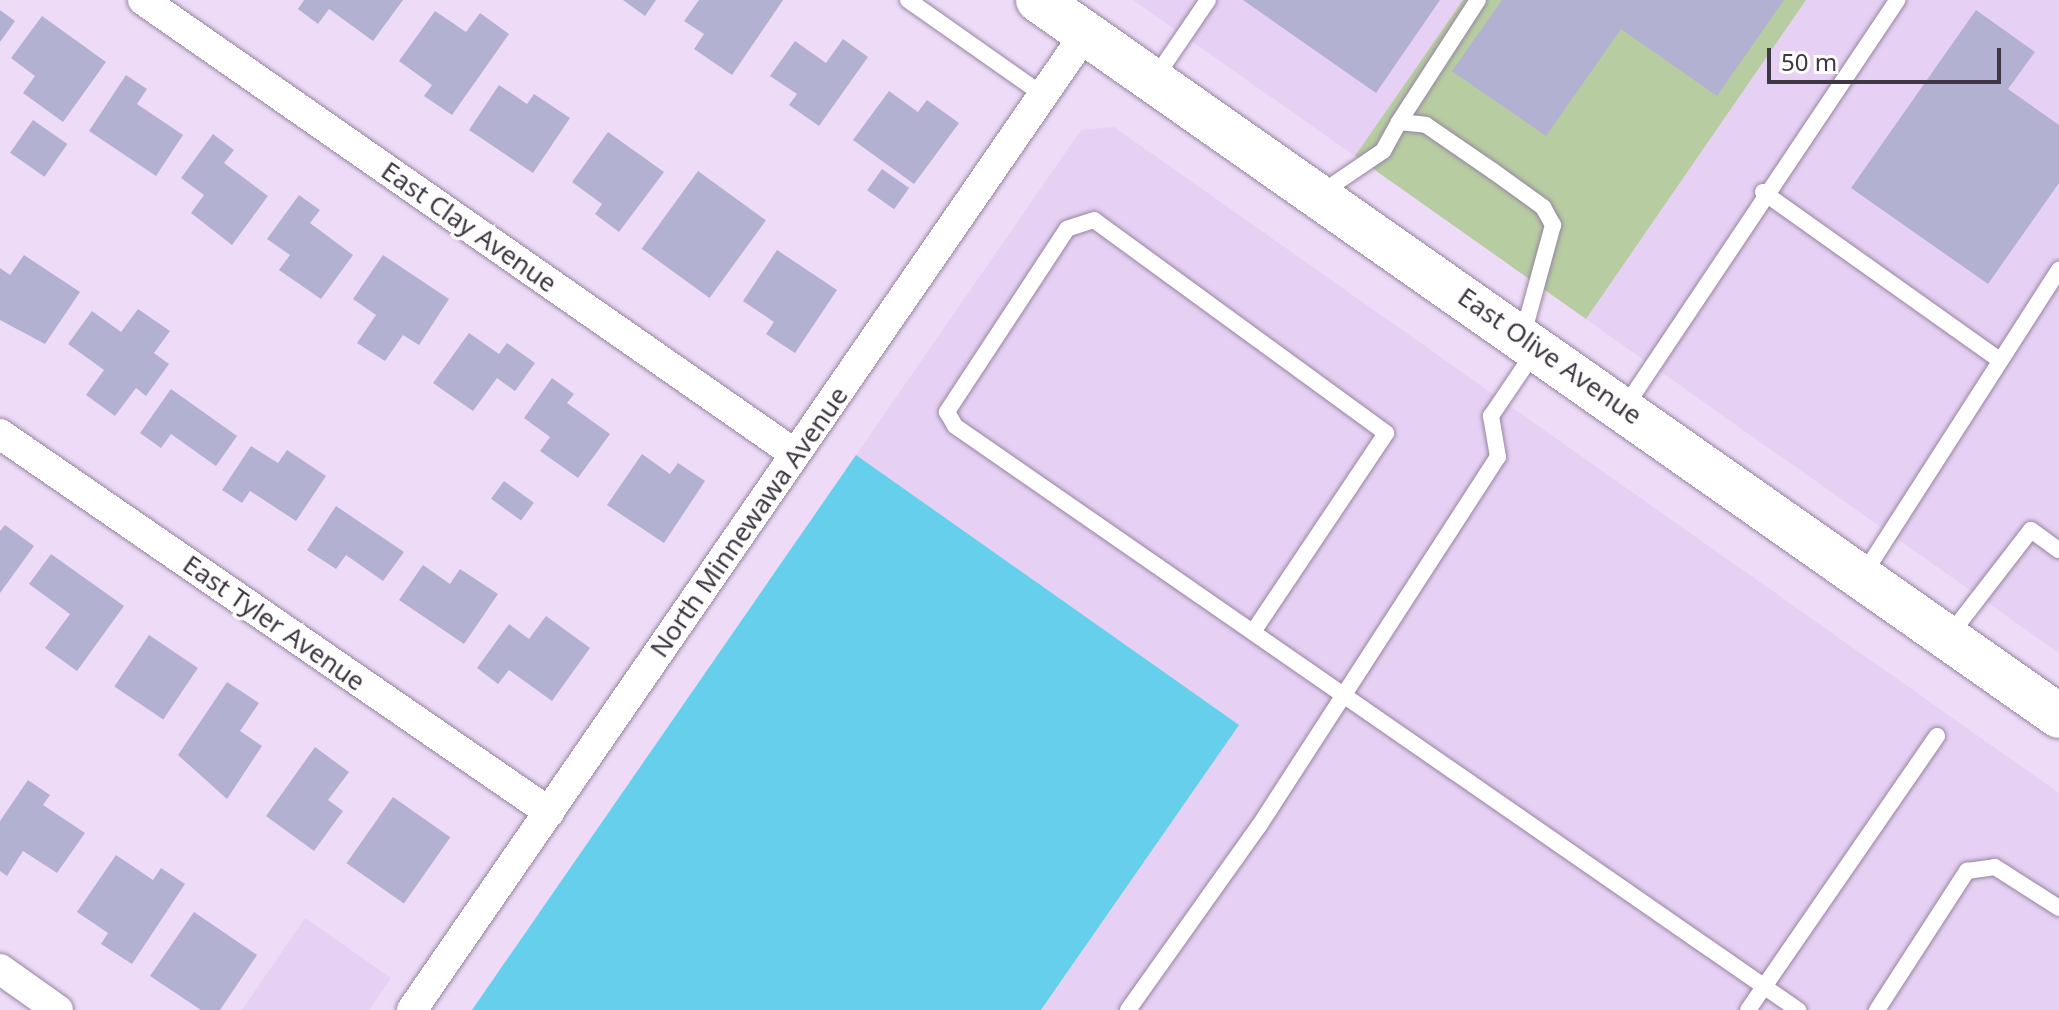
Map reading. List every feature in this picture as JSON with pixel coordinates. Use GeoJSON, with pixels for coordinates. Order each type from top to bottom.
{"type":"FeatureCollection","features":[{"type":"Feature","properties":{"kind":"main road","name":"East Olive Avenue"},"geometry":{"type":"LineString","coordinates":[[1038,0],[1320,194],[2059,716]]}},
{"type":"Feature","properties":{"kind":"street","name":"East Clay Avenue"},"geometry":{"type":"LineString","coordinates":[[143,0],[795,454]]}},
{"type":"Feature","properties":{"kind":"street","name":"North Minnewawa Avenue"},"geometry":{"type":"LineString","coordinates":[[412,1010],[1085,34]]}},
{"type":"Feature","properties":{"kind":"street","name":"East Tyler Avenue"},"geometry":{"type":"LineString","coordinates":[[0,434],[549,812]]}},
{"type":"Feature","properties":{"kind":"street"},"geometry":{"type":"LineString","coordinates":[[0,969],[58,1010]]}},
{"type":"Feature","properties":{"kind":"lane"},"geometry":{"type":"LineString","coordinates":[[908,0],[1043,95]]}},
{"type":"Feature","properties":{"kind":"lane"},"geometry":{"type":"LineString","coordinates":[[1152,81],[1208,0]]}},
{"type":"Feature","properties":{"kind":"lane"},"geometry":{"type":"LineString","coordinates":[[1320,194],[1383,151],[1478,0]]}},
{"type":"Feature","properties":{"kind":"lane"},"geometry":{"type":"LineString","coordinates":[[1624,409],[1763,192],[1897,0]]}},
{"type":"Feature","properties":{"kind":"lane"},"geometry":{"type":"LineString","coordinates":[[1128,1010],[1346,696],[1498,457],[1491,416],[1504,397],[1530,342],[1553,225],[1543,207],[1426,125],[1399,122]]}},
{"type":"Feature","properties":{"kind":"lane"},"geometry":{"type":"LineString","coordinates":[[1763,192],[1998,359]]}},
{"type":"Feature","properties":{"kind":"lane"},"geometry":{"type":"LineString","coordinates":[[1253,632],[1386,433],[1094,220],[1067,229],[947,412],[955,426],[1798,1010]]}},
{"type":"Feature","properties":{"kind":"lane"},"geometry":{"type":"LineString","coordinates":[[1862,576],[1998,359],[2059,270]]}},
{"type":"Feature","properties":{"kind":"lane"},"geometry":{"type":"LineString","coordinates":[[1948,638],[2031,530],[2059,550]]}},
{"type":"Feature","properties":{"kind":"lane"},"geometry":{"type":"LineString","coordinates":[[1748,1010],[1937,736]]}},
{"type":"Feature","properties":{"kind":"lane"},"geometry":{"type":"LineString","coordinates":[[1877,1010],[1967,871],[1995,867],[2059,908]]}},
{"type":"Feature","properties":{"kind":"shaded area"},"geometry":{"type":"Polygon","coordinates":[[[1133,0],[1463,0],[1355,156],[1133,0]]]}},
{"type":"Feature","properties":{"kind":"shaded area"},"geometry":{"type":"Polygon","coordinates":[[[1806,0],[2059,0],[2059,653],[1586,319],[1806,0]]]}},
{"type":"Feature","properties":{"kind":"shaded area"},"geometry":{"type":"Polygon","coordinates":[[[1114,127],[2059,793],[2059,1010],[1042,1010],[1238,725],[856,455],[1081,130],[1114,127]]]}},
{"type":"Feature","properties":{"kind":"shaded area"},"geometry":{"type":"Polygon","coordinates":[[[305,918],[391,978],[369,1010],[242,1010],[305,918]]]}},
{"type":"Feature","properties":{"kind":"green space"},"geometry":{"type":"Polygon","coordinates":[[[1463,0],[1806,0],[1586,319],[1355,156],[1463,0]]]}},
{"type":"Feature","properties":{"kind":"water"},"geometry":{"type":"Polygon","coordinates":[[[856,455],[1239,725],[1041,1010],[472,1010],[856,455]]]}},
{"type":"Feature","properties":{"kind":"building"},"geometry":{"type":"Polygon","coordinates":[[[304,0],[403,0],[373,41],[329,9],[318,24],[298,9],[304,0]]]}},
{"type":"Feature","properties":{"kind":"building"},"geometry":{"type":"Polygon","coordinates":[[[623,0],[656,0],[645,16],[623,0]]]}},
{"type":"Feature","properties":{"kind":"building"},"geometry":{"type":"Polygon","coordinates":[[[699,0],[783,0],[732,75],[694,49],[704,34],[684,21],[699,0]]]}},
{"type":"Feature","properties":{"kind":"building"},"geometry":{"type":"Polygon","coordinates":[[[1243,0],[1440,0],[1376,93],[1243,0]]]}},
{"type":"Feature","properties":{"kind":"building"},"geometry":{"type":"Polygon","coordinates":[[[1502,0],[1784,0],[1717,96],[1621,29],[1546,136],[1452,71],[1502,0]]]}},
{"type":"Feature","properties":{"kind":"building"},"geometry":{"type":"Polygon","coordinates":[[[0,10],[15,21],[0,42],[0,10]]]}},
{"type":"Feature","properties":{"kind":"building"},"geometry":{"type":"Polygon","coordinates":[[[1976,10],[2035,52],[2008,89],[2059,125],[2059,183],[1988,284],[1851,188],[1976,10]]]}},
{"type":"Feature","properties":{"kind":"building"},"geometry":{"type":"Polygon","coordinates":[[[435,11],[466,32],[480,13],[509,34],[452,115],[424,96],[432,85],[399,61],[435,11]]]}},
{"type":"Feature","properties":{"kind":"building"},"geometry":{"type":"Polygon","coordinates":[[[42,16],[106,62],[63,122],[23,93],[35,76],[11,58],[42,16]]]}},
{"type":"Feature","properties":{"kind":"building"},"geometry":{"type":"Polygon","coordinates":[[[843,39],[868,57],[819,126],[789,105],[797,94],[770,76],[795,41],[826,63],[843,39]]]}},
{"type":"Feature","properties":{"kind":"building"},"geometry":{"type":"Polygon","coordinates":[[[126,75],[147,89],[137,104],[183,135],[156,176],[89,131],[126,75]]]}},
{"type":"Feature","properties":{"kind":"building"},"geometry":{"type":"Polygon","coordinates":[[[499,85],[527,104],[534,94],[570,118],[533,173],[469,130],[499,85]]]}},
{"type":"Feature","properties":{"kind":"building"},"geometry":{"type":"Polygon","coordinates":[[[889,91],[918,112],[927,100],[959,123],[914,184],[853,140],[889,91]]]}},
{"type":"Feature","properties":{"kind":"building"},"geometry":{"type":"Polygon","coordinates":[[[33,120],[67,144],[44,177],[10,153],[33,120]]]}},
{"type":"Feature","properties":{"kind":"building"},"geometry":{"type":"Polygon","coordinates":[[[608,132],[664,172],[619,232],[595,214],[602,204],[572,182],[608,132]]]}},
{"type":"Feature","properties":{"kind":"building"},"geometry":{"type":"Polygon","coordinates":[[[213,134],[234,150],[224,163],[268,196],[232,245],[191,213],[204,195],[181,178],[213,134]]]}},
{"type":"Feature","properties":{"kind":"building"},"geometry":{"type":"Polygon","coordinates":[[[882,169],[909,188],[894,209],[867,190],[882,169]]]}},
{"type":"Feature","properties":{"kind":"building"},"geometry":{"type":"Polygon","coordinates":[[[698,171],[766,220],[710,298],[642,249],[698,171]]]}},
{"type":"Feature","properties":{"kind":"building"},"geometry":{"type":"Polygon","coordinates":[[[299,195],[320,210],[310,223],[353,255],[321,299],[279,270],[290,255],[267,239],[299,195]]]}},
{"type":"Feature","properties":{"kind":"building"},"geometry":{"type":"Polygon","coordinates":[[[777,250],[837,290],[795,353],[766,334],[774,322],[743,301],[777,250]]]}},
{"type":"Feature","properties":{"kind":"building"},"geometry":{"type":"Polygon","coordinates":[[[24,255],[80,292],[45,344],[0,320],[0,268],[10,275],[24,255]]]}},
{"type":"Feature","properties":{"kind":"building"},"geometry":{"type":"Polygon","coordinates":[[[383,255],[449,299],[419,345],[403,335],[385,361],[357,343],[376,315],[353,299],[383,255]]]}},
{"type":"Feature","properties":{"kind":"building"},"geometry":{"type":"Polygon","coordinates":[[[138,309],[170,331],[154,353],[169,364],[146,396],[136,388],[115,416],[86,395],[104,370],[68,344],[92,311],[121,332],[138,309]]]}},
{"type":"Feature","properties":{"kind":"building"},"geometry":{"type":"Polygon","coordinates":[[[469,333],[499,354],[507,343],[535,363],[515,391],[497,378],[473,411],[433,383],[469,333]]]}},
{"type":"Feature","properties":{"kind":"building"},"geometry":{"type":"Polygon","coordinates":[[[552,378],[574,394],[567,403],[610,434],[578,478],[540,451],[550,437],[524,418],[552,378]]]}},
{"type":"Feature","properties":{"kind":"building"},"geometry":{"type":"Polygon","coordinates":[[[171,389],[237,436],[216,466],[171,434],[161,448],[140,433],[171,389]]]}},
{"type":"Feature","properties":{"kind":"building"},"geometry":{"type":"Polygon","coordinates":[[[251,446],[278,463],[287,450],[326,476],[296,521],[250,491],[242,503],[222,490],[251,446]]]}},
{"type":"Feature","properties":{"kind":"building"},"geometry":{"type":"Polygon","coordinates":[[[642,454],[670,474],[678,463],[705,481],[664,543],[607,505],[642,454]]]}},
{"type":"Feature","properties":{"kind":"building"},"geometry":{"type":"Polygon","coordinates":[[[504,481],[534,503],[521,521],[491,499],[504,481]]]}},
{"type":"Feature","properties":{"kind":"building"},"geometry":{"type":"Polygon","coordinates":[[[336,506],[404,552],[383,581],[346,555],[336,569],[307,550],[336,506]]]}},
{"type":"Feature","properties":{"kind":"building"},"geometry":{"type":"Polygon","coordinates":[[[5,525],[34,546],[0,593],[0,531],[5,525]]]}},
{"type":"Feature","properties":{"kind":"building"},"geometry":{"type":"Polygon","coordinates":[[[51,554],[124,606],[77,671],[45,648],[70,614],[29,584],[51,554]]]}},
{"type":"Feature","properties":{"kind":"building"},"geometry":{"type":"Polygon","coordinates":[[[423,565],[450,584],[460,569],[498,594],[464,644],[399,600],[423,565]]]}},
{"type":"Feature","properties":{"kind":"building"},"geometry":{"type":"Polygon","coordinates":[[[546,616],[590,648],[552,701],[509,670],[498,684],[477,668],[509,624],[529,639],[546,616]]]}},
{"type":"Feature","properties":{"kind":"building"},"geometry":{"type":"Polygon","coordinates":[[[149,635],[198,668],[163,719],[114,686],[149,635]]]}},
{"type":"Feature","properties":{"kind":"building"},"geometry":{"type":"Polygon","coordinates":[[[227,682],[259,703],[240,731],[262,746],[227,799],[178,755],[227,682]]]}},
{"type":"Feature","properties":{"kind":"building"},"geometry":{"type":"Polygon","coordinates":[[[315,747],[349,772],[328,800],[343,811],[314,851],[266,816],[315,747]]]}},
{"type":"Feature","properties":{"kind":"building"},"geometry":{"type":"Polygon","coordinates":[[[28,780],[50,795],[43,805],[85,833],[57,873],[23,851],[7,876],[0,871],[0,821],[28,780]]]}},
{"type":"Feature","properties":{"kind":"building"},"geometry":{"type":"Polygon","coordinates":[[[393,797],[450,837],[404,904],[347,863],[393,797]]]}},
{"type":"Feature","properties":{"kind":"building"},"geometry":{"type":"Polygon","coordinates":[[[116,855],[153,880],[161,868],[185,884],[132,964],[101,944],[108,933],[77,912],[116,855]]]}},
{"type":"Feature","properties":{"kind":"building"},"geometry":{"type":"Polygon","coordinates":[[[194,912],[257,955],[220,1010],[201,1010],[150,976],[194,912]]]}}]}
